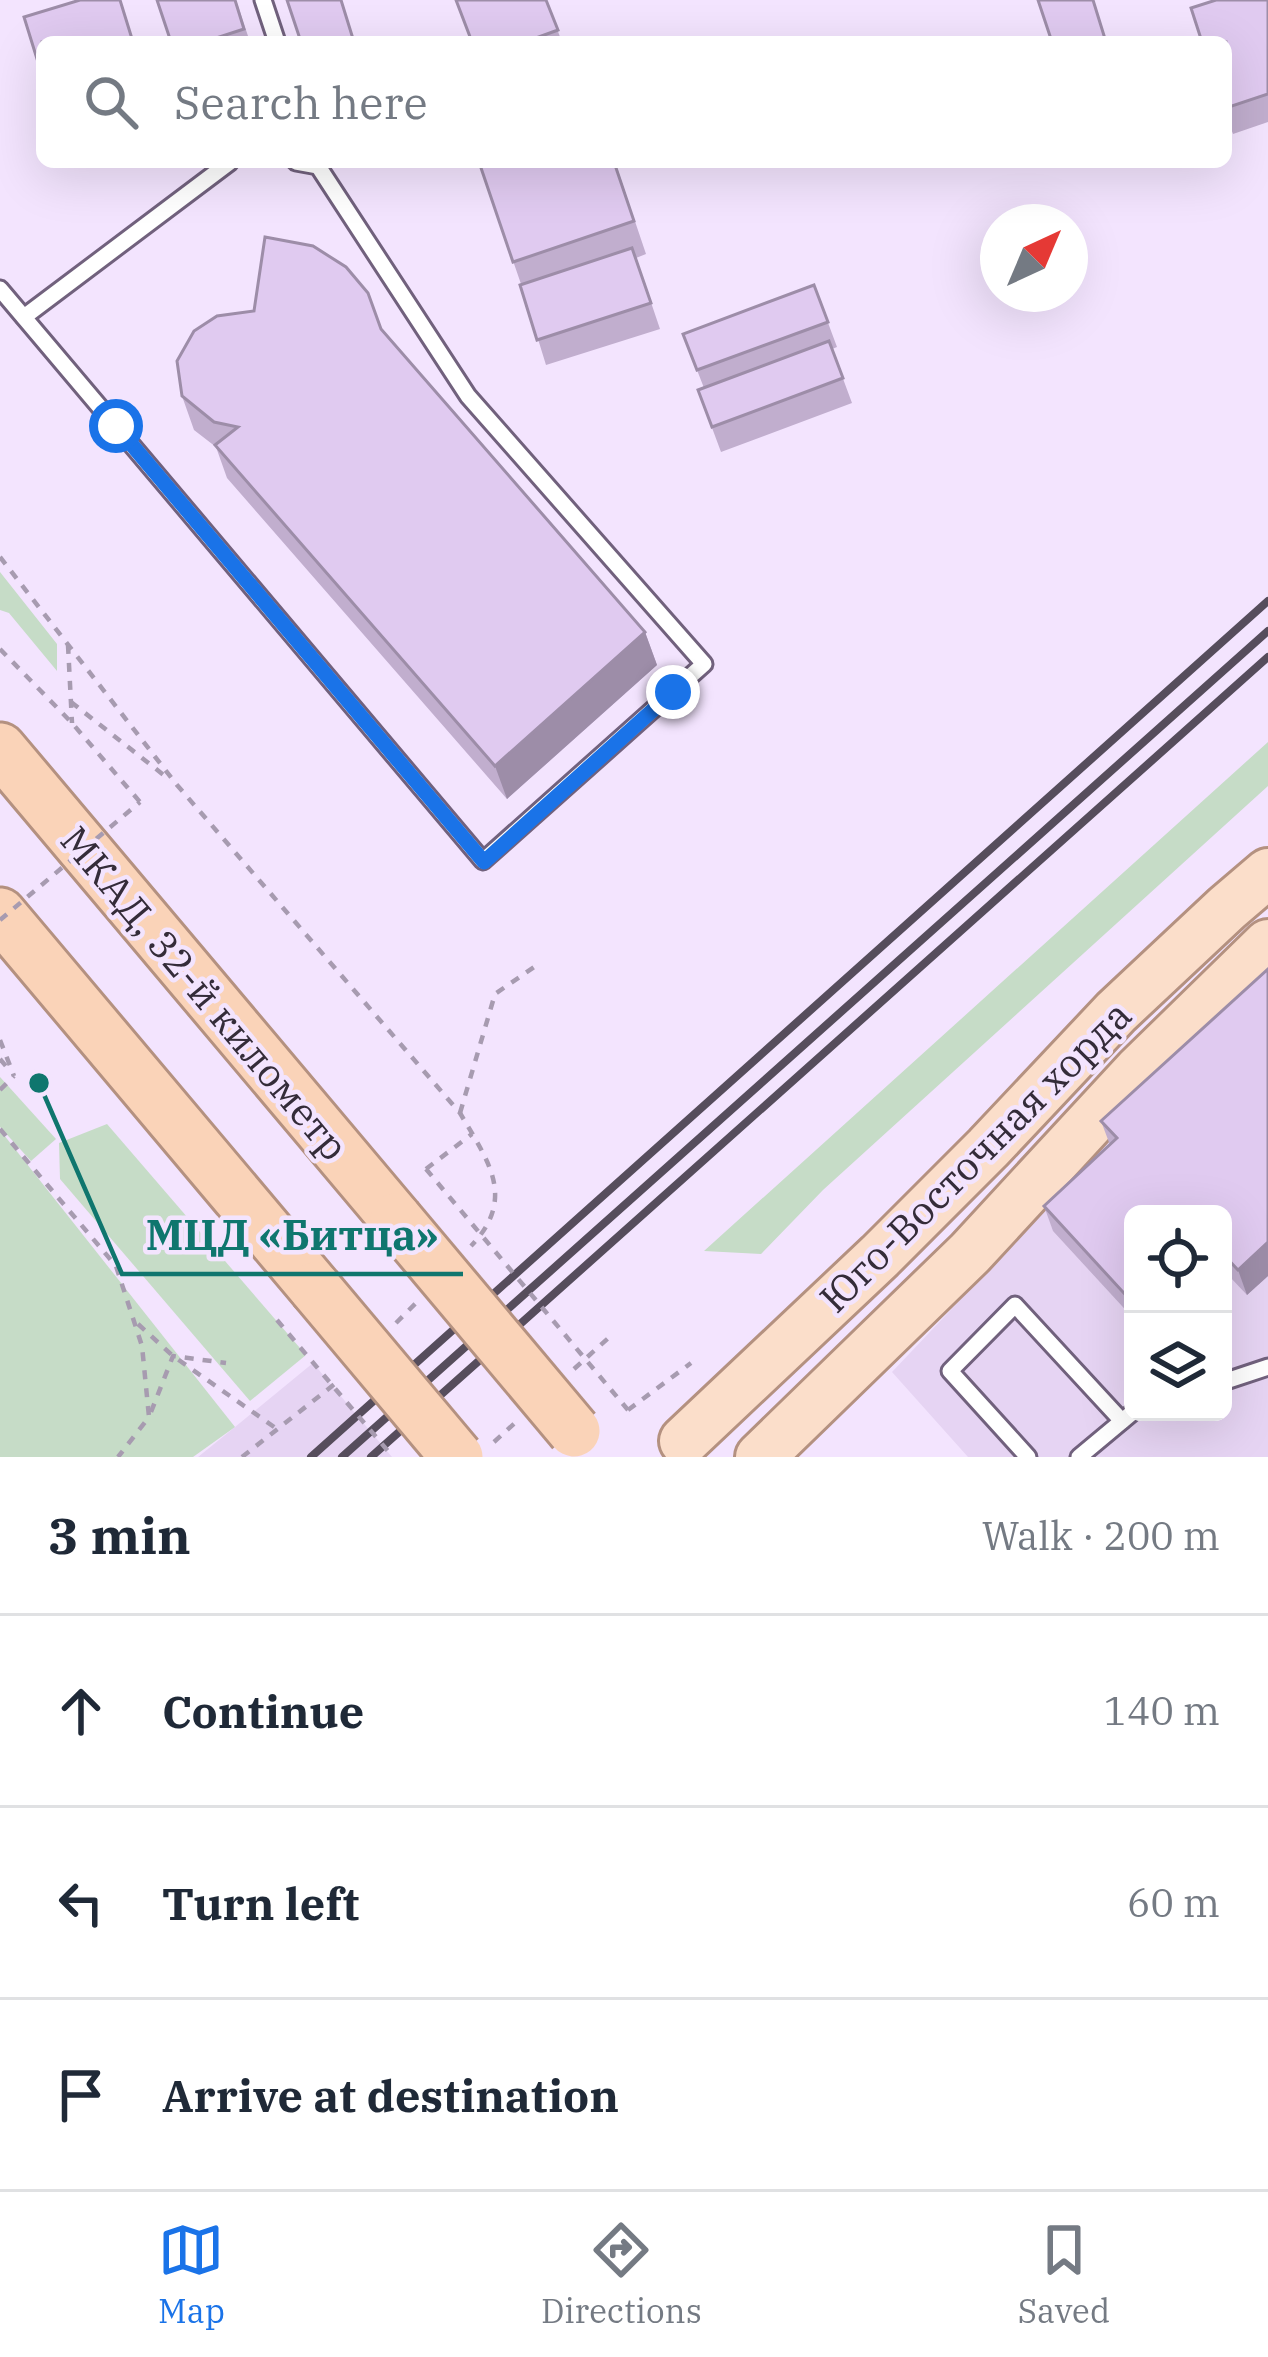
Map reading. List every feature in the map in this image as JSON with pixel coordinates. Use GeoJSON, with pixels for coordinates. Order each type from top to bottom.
{"type":"FeatureCollection","features":[{"type":"Feature","properties":{"kind":"highway","name":"МКАД, 32-й километр"},"geometry":{"type":"LineString","coordinates":[[0,749],[585,1444]]}},
{"type":"Feature","properties":{"kind":"highway"},"geometry":{"type":"LineString","coordinates":[[0,917],[296,1304],[457,1457]]}},
{"type":"Feature","properties":{"kind":"main road","name":"Юго-Восточная хорда"},"geometry":{"type":"LineString","coordinates":[[684,1441],[880,1256],[1131,998],[1268,873]]}},
{"type":"Feature","properties":{"kind":"main road","name":"Юго-Восточная хорда"},"geometry":{"type":"LineString","coordinates":[[760,1457],[917,1307],[1151,1058],[1268,944]]}},
{"type":"Feature","properties":{"kind":"lane"},"geometry":{"type":"LineString","coordinates":[[263,0],[275,36]]}},
{"type":"Feature","properties":{"kind":"lane"},"geometry":{"type":"LineString","coordinates":[[24,317],[222,168]]}},
{"type":"Feature","properties":{"kind":"lane"},"geometry":{"type":"LineString","coordinates":[[0,289],[484,862],[704,664],[468,396],[320,168]]}},
{"type":"Feature","properties":{"kind":"lane"},"geometry":{"type":"LineString","coordinates":[[1028,1457],[950,1371],[1015,1305],[1124,1412]]}},
{"type":"Feature","properties":{"kind":"lane"},"geometry":{"type":"LineString","coordinates":[[1232,1379],[1268,1367]]}},
{"type":"Feature","properties":{"kind":"lane"},"geometry":{"type":"LineString","coordinates":[[1079,1457],[1124,1419]]}},
{"type":"Feature","properties":{"kind":"path"},"geometry":{"type":"LineString","coordinates":[[0,557],[177,784],[460,1113],[489,1164],[497,1194],[487,1229],[471,1246]]}},
{"type":"Feature","properties":{"kind":"path"},"geometry":{"type":"LineString","coordinates":[[68,641],[72,723]]}},
{"type":"Feature","properties":{"kind":"path"},"geometry":{"type":"LineString","coordinates":[[0,649],[140,802],[0,917]]}},
{"type":"Feature","properties":{"kind":"path"},"geometry":{"type":"LineString","coordinates":[[71,702],[177,784]]}},
{"type":"Feature","properties":{"kind":"path"},"geometry":{"type":"LineString","coordinates":[[460,1113],[496,994],[537,965]]}},
{"type":"Feature","properties":{"kind":"path"},"geometry":{"type":"LineString","coordinates":[[0,1040],[14,1076]]}},
{"type":"Feature","properties":{"kind":"path"},"geometry":{"type":"LineString","coordinates":[[0,1059],[14,1076]]}},
{"type":"Feature","properties":{"kind":"path"},"geometry":{"type":"LineString","coordinates":[[0,1090],[14,1076]]}},
{"type":"Feature","properties":{"kind":"path"},"geometry":{"type":"LineString","coordinates":[[0,1129],[116,1266],[142,1346],[149,1417]]}},
{"type":"Feature","properties":{"kind":"path"},"geometry":{"type":"LineString","coordinates":[[472,1134],[426,1169],[628,1410],[691,1363]]}},
{"type":"Feature","properties":{"kind":"path"},"geometry":{"type":"LineString","coordinates":[[391,1328],[423,1295]]}},
{"type":"Feature","properties":{"kind":"path"},"geometry":{"type":"LineString","coordinates":[[296,1304],[392,1457]]}},
{"type":"Feature","properties":{"kind":"path"},"geometry":{"type":"LineString","coordinates":[[134,1320],[173,1356],[277,1430]]}},
{"type":"Feature","properties":{"kind":"path"},"geometry":{"type":"LineString","coordinates":[[173,1356],[226,1363]]}},
{"type":"Feature","properties":{"kind":"path"},"geometry":{"type":"LineString","coordinates":[[118,1457],[149,1417],[173,1356]]}},
{"type":"Feature","properties":{"kind":"path"},"geometry":{"type":"LineString","coordinates":[[242,1457],[344,1377]]}},
{"type":"Feature","properties":{"kind":"shaded area"},"geometry":{"type":"Polygon","coordinates":[[[1268,985],[1268,1457],[968,1457],[892,1372],[1135,1108],[1268,985]]]}},
{"type":"Feature","properties":{"kind":"shaded area"},"geometry":{"type":"Polygon","coordinates":[[[313,1363],[392,1457],[198,1457],[235,1427],[313,1363]]]}},
{"type":"Feature","properties":{"kind":"green space"},"geometry":{"type":"Polygon","coordinates":[[[0,572],[57,644],[57,671],[9,613],[0,610],[0,572]]]}},
{"type":"Feature","properties":{"kind":"green space"},"geometry":{"type":"Polygon","coordinates":[[[1268,742],[1268,786],[823,1190],[761,1254],[704,1251],[1268,742]]]}},
{"type":"Feature","properties":{"kind":"green space"},"geometry":{"type":"Polygon","coordinates":[[[0,1077],[56,1139],[31,1161],[0,1127],[0,1077]]]}},
{"type":"Feature","properties":{"kind":"green space"},"geometry":{"type":"Polygon","coordinates":[[[107,1124],[306,1355],[250,1401],[60,1179],[59,1143],[107,1124]]]}},
{"type":"Feature","properties":{"kind":"green space"},"geometry":{"type":"Polygon","coordinates":[[[0,1130],[235,1427],[193,1457],[0,1457],[0,1130]]]}},
{"type":"Feature","properties":{"kind":"building"},"geometry":{"type":"Polygon","coordinates":[[[80,0],[120,0],[131,36],[36,36],[36,56],[24,17],[80,0]]]}},
{"type":"Feature","properties":{"kind":"building"},"geometry":{"type":"Polygon","coordinates":[[[157,0],[235,0],[244,29],[222,36],[169,36],[157,0]]]}},
{"type":"Feature","properties":{"kind":"building"},"geometry":{"type":"Polygon","coordinates":[[[287,0],[341,0],[352,36],[299,36],[287,0]]]}},
{"type":"Feature","properties":{"kind":"building"},"geometry":{"type":"Polygon","coordinates":[[[456,0],[546,0],[558,30],[542,36],[470,36],[456,0]]]}},
{"type":"Feature","properties":{"kind":"building"},"geometry":{"type":"Polygon","coordinates":[[[1038,0],[1093,0],[1104,36],[1050,36],[1038,0]]]}},
{"type":"Feature","properties":{"kind":"building"},"geometry":{"type":"Polygon","coordinates":[[[1216,0],[1268,0],[1268,94],[1232,106],[1232,36],[1200,36],[1191,8],[1216,0]]]}},
{"type":"Feature","properties":{"kind":"building"},"geometry":{"type":"Polygon","coordinates":[[[481,168],[616,168],[634,221],[513,262],[481,168]]]}},
{"type":"Feature","properties":{"kind":"building"},"geometry":{"type":"Polygon","coordinates":[[[265,237],[313,246],[346,267],[368,293],[381,329],[645,632],[495,766],[215,445],[238,427],[214,422],[182,396],[177,361],[194,331],[217,316],[254,311],[265,237]]]}},
{"type":"Feature","properties":{"kind":"building"},"geometry":{"type":"Polygon","coordinates":[[[632,248],[651,303],[537,340],[520,285],[632,248]]]}},
{"type":"Feature","properties":{"kind":"building"},"geometry":{"type":"Polygon","coordinates":[[[814,285],[828,322],[697,370],[683,334],[814,285]]]}},
{"type":"Feature","properties":{"kind":"building"},"geometry":{"type":"Polygon","coordinates":[[[829,341],[843,378],[712,427],[698,390],[829,341]]]}},
{"type":"Feature","properties":{"kind":"building"},"geometry":{"type":"Polygon","coordinates":[[[1268,969],[1268,1242],[1238,1270],[1232,1264],[1232,1205],[1124,1205],[1124,1293],[1044,1206],[1117,1138],[1101,1121],[1268,969]]]}},
{"type":"Feature","properties":{"kind":"railway"},"geometry":{"type":"LineString","coordinates":[[311,1457],[1268,601]]}},
{"type":"Feature","properties":{"kind":"railway"},"geometry":{"type":"LineString","coordinates":[[342,1457],[1268,631]]}},
{"type":"Feature","properties":{"kind":"railway"},"geometry":{"type":"LineString","coordinates":[[371,1457],[1268,657]]}},
{"type":"Feature","properties":{"kind":"place","name":"МЦД «Битца»"},"geometry":{"type":"Point","coordinates":[39,1083]}},
{"type":"Feature","properties":{"kind":"route"},"geometry":{"type":"LineString","coordinates":[[116,426],[484,862],[673,692]]}}]}
